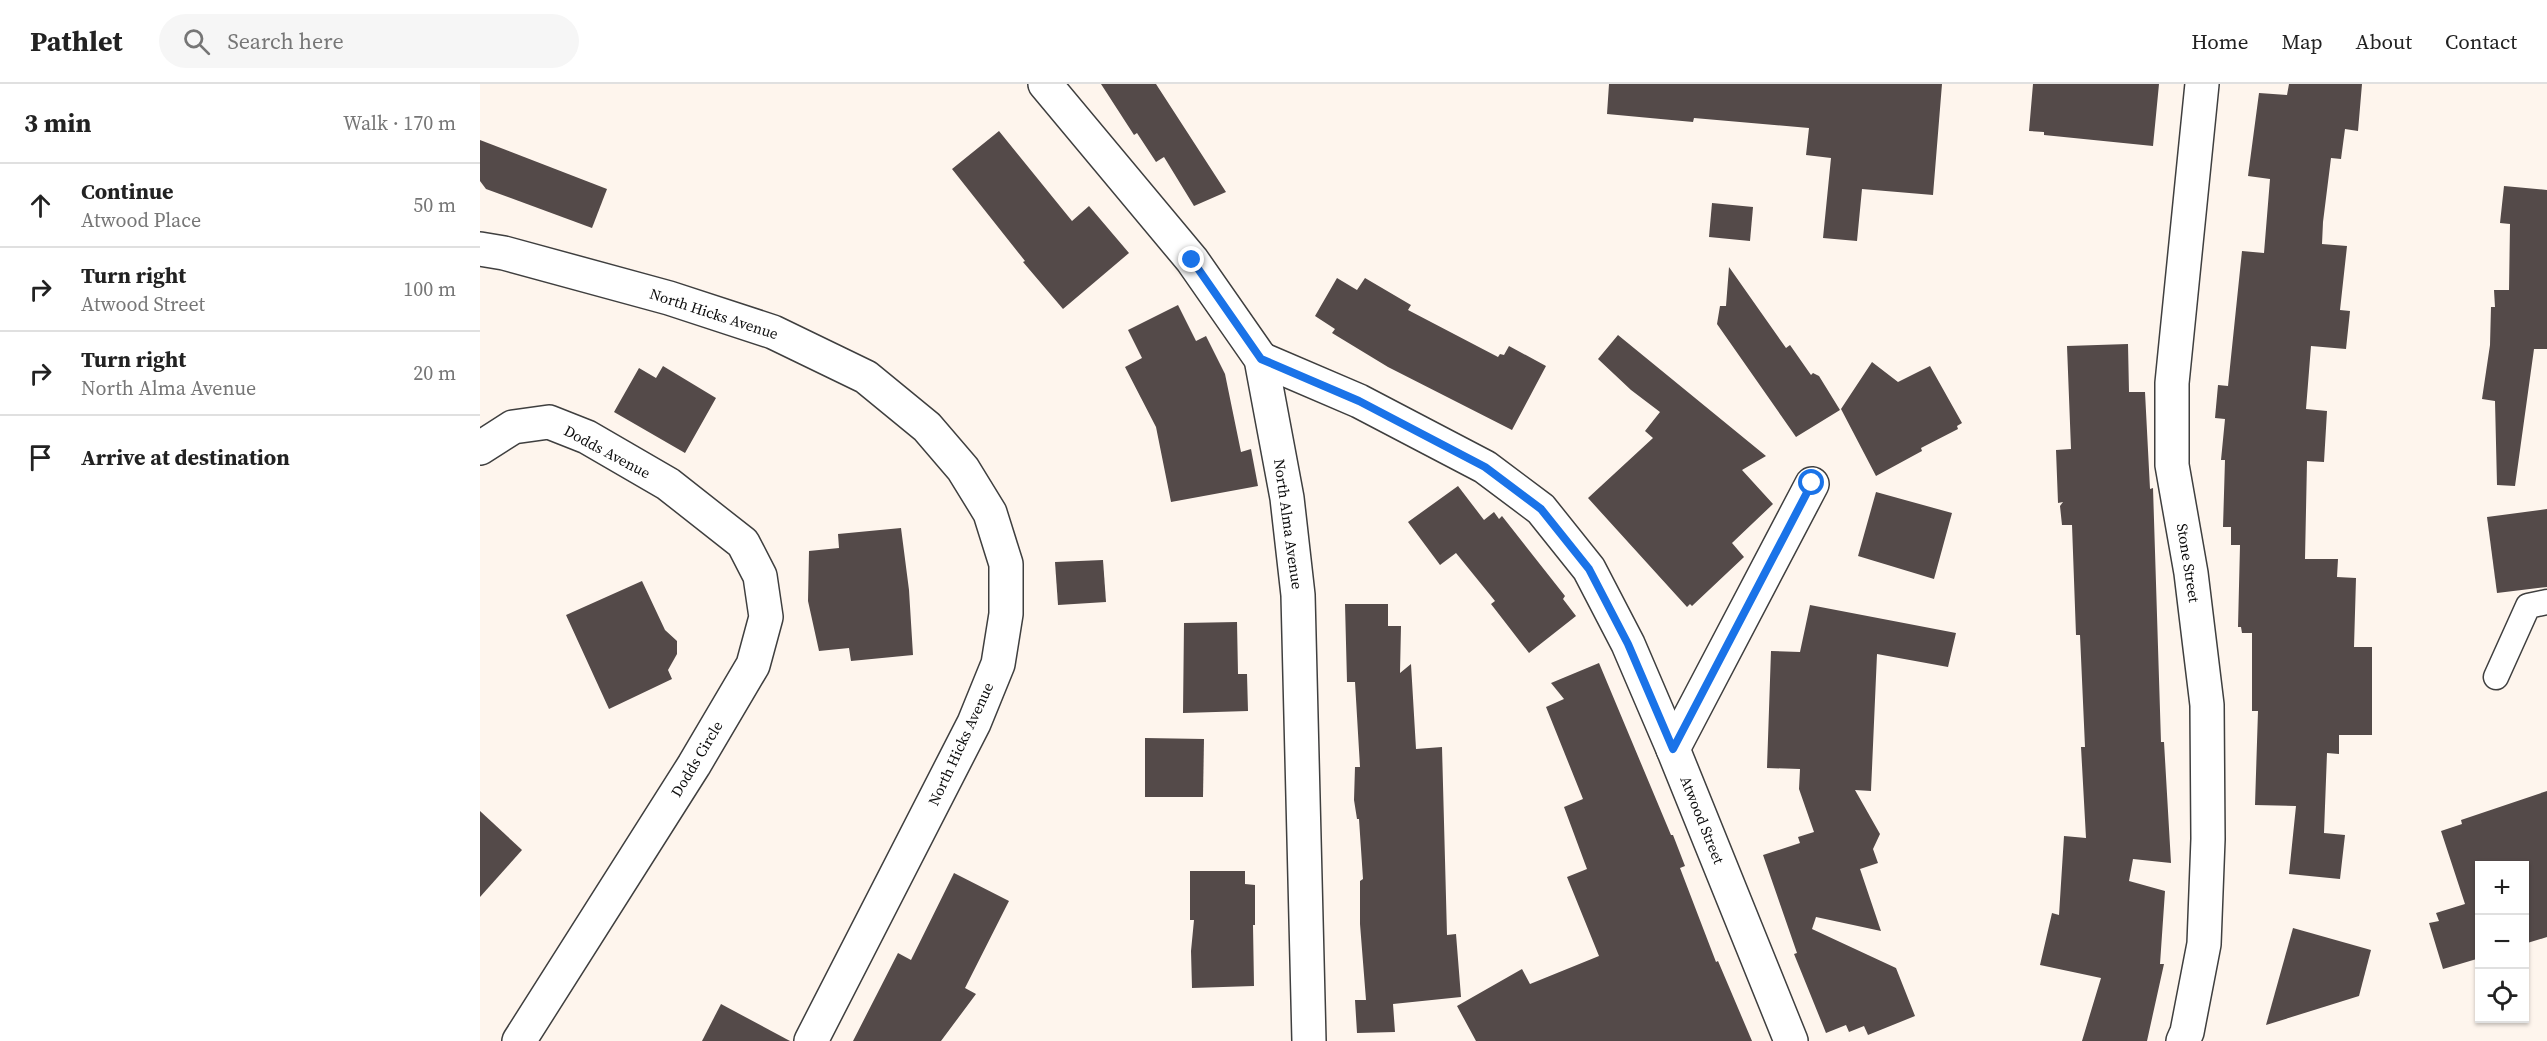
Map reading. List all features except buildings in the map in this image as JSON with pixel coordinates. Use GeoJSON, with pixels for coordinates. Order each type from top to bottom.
{"type":"FeatureCollection","features":[{"type":"Feature","properties":{"kind":"street","name":"North Alma Avenue"},"geometry":{"type":"LineString","coordinates":[[1045,84],[1192,260],[1261,359],[1287,498],[1298,596],[1309,1041]]}},
{"type":"Feature","properties":{"kind":"street","name":"Stone Street"},"geometry":{"type":"LineString","coordinates":[[2183,1041],[2187,1032],[2204,944],[2208,839],[2207,705],[2191,573],[2172,465],[2172,383],[2202,84]]}},
{"type":"Feature","properties":{"kind":"street","name":"North Hicks Avenue"},"geometry":{"type":"LineString","coordinates":[[480,249],[504,253],[669,298],[774,332],[867,377],[927,427],[963,469],[990,513],[1006,564],[1006,614],[998,664],[974,723],[811,1041]]}},
{"type":"Feature","properties":{"kind":"street","name":"Atwood Street"},"geometry":{"type":"LineString","coordinates":[[1261,359],[1359,401],[1485,467],[1541,509],[1589,569],[1628,644],[1673,749],[1791,1041]]}},
{"type":"Feature","properties":{"kind":"street","name":"Dodds Avenue"},"geometry":{"type":"LineString","coordinates":[[480,448],[513,427],[549,422],[587,438],[668,484]]}},
{"type":"Feature","properties":{"kind":"street"},"geometry":{"type":"LineString","coordinates":[[1673,749],[1812,483]]}},
{"type":"Feature","properties":{"kind":"street","name":"Dodds Circle"},"geometry":{"type":"LineString","coordinates":[[519,1041],[694,765],[753,665],[766,617],[760,576],[743,543],[668,484]]}},
{"type":"Feature","properties":{"kind":"lane"},"geometry":{"type":"LineString","coordinates":[[2496,677],[2528,606],[2547,602]]}},
{"type":"Feature","properties":{"kind":"route"},"geometry":{"type":"LineString","coordinates":[[1192,260],[1261,359],[1359,401],[1485,467],[1541,509],[1589,569],[1628,644],[1673,749],[1812,483]]}}]}
